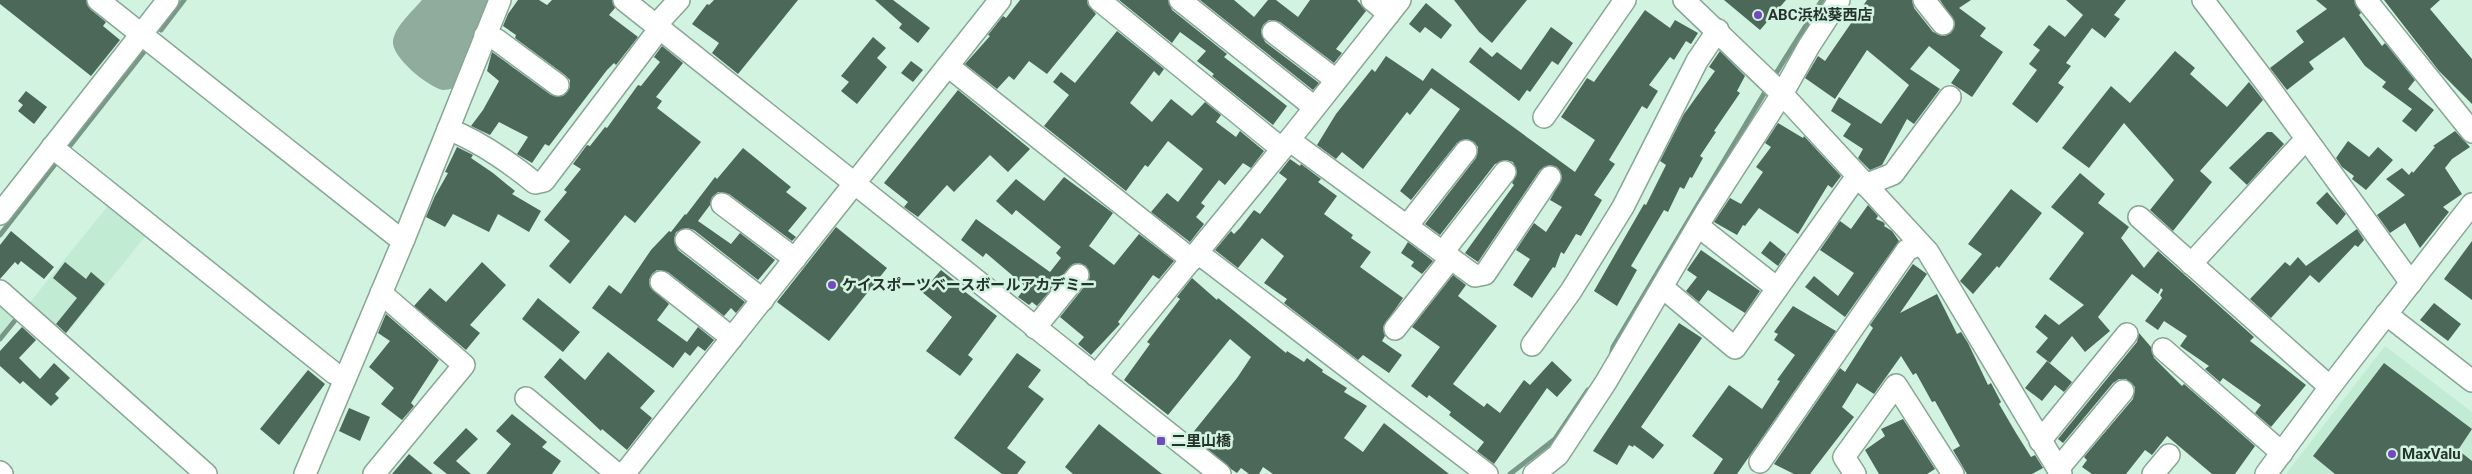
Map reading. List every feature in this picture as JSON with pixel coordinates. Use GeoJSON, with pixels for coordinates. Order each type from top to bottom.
{"type":"FeatureCollection","features":[{"type":"Feature","properties":{"kind":"street"},"geometry":{"type":"LineString","coordinates":[[98,0],[395,235],[404,239]]}},
{"type":"Feature","properties":{"kind":"street"},"geometry":{"type":"LineString","coordinates":[[0,214],[168,0]]}},
{"type":"Feature","properties":{"kind":"street"},"geometry":{"type":"LineString","coordinates":[[305,474],[404,239],[500,0]]}},
{"type":"Feature","properties":{"kind":"street"},"geometry":{"type":"LineString","coordinates":[[624,0],[1220,474]]}},
{"type":"Feature","properties":{"kind":"street"},"geometry":{"type":"LineString","coordinates":[[448,129],[460,133],[511,164],[535,182],[544,181],[679,0]]}},
{"type":"Feature","properties":{"kind":"street"},"geometry":{"type":"LineString","coordinates":[[624,474],[1000,0]]}},
{"type":"Feature","properties":{"kind":"street"},"geometry":{"type":"LineString","coordinates":[[1099,0],[1286,145],[1407,226],[1475,276],[1485,274],[1550,177]]}},
{"type":"Feature","properties":{"kind":"street"},"geometry":{"type":"LineString","coordinates":[[1180,0],[1314,107]]}},
{"type":"Feature","properties":{"kind":"street"},"geometry":{"type":"LineString","coordinates":[[1096,376],[1286,145],[1394,7],[1372,0]]}},
{"type":"Feature","properties":{"kind":"street"},"geometry":{"type":"LineString","coordinates":[[1544,117],[1625,0]]}},
{"type":"Feature","properties":{"kind":"street"},"geometry":{"type":"LineString","coordinates":[[1684,0],[1755,66],[1928,252],[2060,472],[2122,391]]}},
{"type":"Feature","properties":{"kind":"street"},"geometry":{"type":"LineString","coordinates":[[1534,474],[1558,455],[1606,382],[1698,226],[1782,94],[1808,46],[1839,0]]}},
{"type":"Feature","properties":{"kind":"street"},"geometry":{"type":"LineString","coordinates":[[1924,0],[1943,24]]}},
{"type":"Feature","properties":{"kind":"street"},"geometry":{"type":"LineString","coordinates":[[2203,0],[2411,283]]}},
{"type":"Feature","properties":{"kind":"street"},"geometry":{"type":"LineString","coordinates":[[2368,1],[2472,132]]}},
{"type":"Feature","properties":{"kind":"street"},"geometry":{"type":"LineString","coordinates":[[1532,345],[1571,291],[1623,207],[1697,61],[1718,30]]}},
{"type":"Feature","properties":{"kind":"street"},"geometry":{"type":"LineString","coordinates":[[1273,32],[1336,80]]}},
{"type":"Feature","properties":{"kind":"street"},"geometry":{"type":"LineString","coordinates":[[485,36],[497,40],[558,86]]}},
{"type":"Feature","properties":{"kind":"street"},"geometry":{"type":"LineString","coordinates":[[948,66],[1195,257],[1487,474]]}},
{"type":"Feature","properties":{"kind":"street"},"geometry":{"type":"LineString","coordinates":[[1662,287],[1735,348],[1777,288],[1861,180],[1893,174],[1950,97]]}},
{"type":"Feature","properties":{"kind":"street"},"geometry":{"type":"LineString","coordinates":[[2191,264],[2306,138]]}},
{"type":"Feature","properties":{"kind":"street"},"geometry":{"type":"LineString","coordinates":[[52,147],[334,373],[345,378]]}},
{"type":"Feature","properties":{"kind":"street"},"geometry":{"type":"LineString","coordinates":[[1407,226],[1466,151]]}},
{"type":"Feature","properties":{"kind":"street"},"geometry":{"type":"LineString","coordinates":[[1395,329],[1505,172]]}},
{"type":"Feature","properties":{"kind":"street"},"geometry":{"type":"LineString","coordinates":[[722,204],[795,259]]}},
{"type":"Feature","properties":{"kind":"street"},"geometry":{"type":"LineString","coordinates":[[2266,474],[2386,314],[2472,204]]}},
{"type":"Feature","properties":{"kind":"street"},"geometry":{"type":"LineString","coordinates":[[2138,217],[2330,388]]}},
{"type":"Feature","properties":{"kind":"street"},"geometry":{"type":"LineString","coordinates":[[1698,226],[1777,288]]}},
{"type":"Feature","properties":{"kind":"street"},"geometry":{"type":"LineString","coordinates":[[686,240],[763,300]]}},
{"type":"Feature","properties":{"kind":"street"},"geometry":{"type":"LineString","coordinates":[[1760,462],[1907,250],[1920,244]]}},
{"type":"Feature","properties":{"kind":"street"},"geometry":{"type":"LineString","coordinates":[[1035,328],[1078,275]]}},
{"type":"Feature","properties":{"kind":"street"},"geometry":{"type":"LineString","coordinates":[[661,282],[732,338]]}},
{"type":"Feature","properties":{"kind":"street"},"geometry":{"type":"LineString","coordinates":[[0,291],[206,474]]}},
{"type":"Feature","properties":{"kind":"street"},"geometry":{"type":"LineString","coordinates":[[374,474],[464,365],[381,293]]}},
{"type":"Feature","properties":{"kind":"street"},"geometry":{"type":"LineString","coordinates":[[2386,314],[2472,381]]}},
{"type":"Feature","properties":{"kind":"street"},"geometry":{"type":"LineString","coordinates":[[2040,441],[2128,334]]}},
{"type":"Feature","properties":{"kind":"street"},"geometry":{"type":"LineString","coordinates":[[2162,349],[2282,453]]}},
{"type":"Feature","properties":{"kind":"street"},"geometry":{"type":"LineString","coordinates":[[1855,474],[1844,457],[1896,385],[1953,474]]}},
{"type":"Feature","properties":{"kind":"street"},"geometry":{"type":"LineString","coordinates":[[526,398],[617,474]]}},
{"type":"Feature","properties":{"kind":"street"},"geometry":{"type":"LineString","coordinates":[[2153,474],[2169,455]]}},
{"type":"Feature","properties":{"kind":"shaded area"},"geometry":{"type":"Polygon","coordinates":[[[422,0],[493,0],[454,88],[443,90],[436,88],[404,63],[394,48],[394,35],[422,0]]]}},
{"type":"Feature","properties":{"kind":"shaded area"},"geometry":{"type":"Polygon","coordinates":[[[111,202],[148,233],[63,338],[27,306],[111,202]]]}},
{"type":"Feature","properties":{"kind":"shaded area"},"geometry":{"type":"Polygon","coordinates":[[[0,307],[13,318],[0,335],[0,307]]]}},
{"type":"Feature","properties":{"kind":"shaded area"},"geometry":{"type":"Polygon","coordinates":[[[2385,346],[2472,412],[2472,474],[2286,474],[2385,346]]]}},
{"type":"Feature","properties":{"kind":"building"},"geometry":{"type":"Polygon","coordinates":[[[0,0],[86,0],[90,9],[106,22],[103,26],[120,40],[91,76],[0,4],[0,0]]]}},
{"type":"Feature","properties":{"kind":"building"},"geometry":{"type":"Polygon","coordinates":[[[518,0],[539,0],[547,5],[552,0],[612,0],[615,8],[609,15],[638,37],[616,65],[614,63],[607,70],[549,146],[545,144],[532,163],[517,154],[528,137],[499,122],[490,135],[471,126],[483,110],[499,81],[487,71],[492,52],[551,95],[563,96],[570,87],[570,80],[565,75],[515,38],[516,35],[503,26],[508,14],[518,0]]]}},
{"type":"Feature","properties":{"kind":"building"},"geometry":{"type":"Polygon","coordinates":[[[714,0],[798,0],[738,74],[712,53],[719,43],[692,24],[707,4],[709,5],[714,0]]]}},
{"type":"Feature","properties":{"kind":"building"},"geometry":{"type":"Polygon","coordinates":[[[875,0],[893,0],[930,28],[918,43],[899,28],[902,24],[875,0]]]}},
{"type":"Feature","properties":{"kind":"building"},"geometry":{"type":"Polygon","coordinates":[[[1020,0],[1087,0],[1088,5],[1096,14],[1047,74],[1029,61],[1014,80],[1009,76],[997,89],[965,64],[990,36],[988,35],[1003,16],[1006,18],[1020,0]]]}},
{"type":"Feature","properties":{"kind":"building"},"geometry":{"type":"Polygon","coordinates":[[[1119,0],[1168,0],[1172,10],[1227,54],[1224,57],[1287,106],[1273,125],[1212,76],[1214,74],[1197,61],[1206,51],[1180,32],[1172,43],[1119,0]]]}},
{"type":"Feature","properties":{"kind":"building"},"geometry":{"type":"Polygon","coordinates":[[[1200,0],[1234,0],[1254,17],[1268,0],[1276,0],[1298,17],[1310,0],[1357,0],[1366,11],[1336,49],[1342,53],[1334,63],[1280,22],[1269,20],[1263,25],[1261,31],[1265,42],[1319,83],[1313,90],[1200,0]]]}},
{"type":"Feature","properties":{"kind":"building"},"geometry":{"type":"Polygon","coordinates":[[[1454,0],[1527,0],[1492,43],[1479,32],[1454,0]]]}},
{"type":"Feature","properties":{"kind":"building","name":"ABC浜松葵西店"},"geometry":{"type":"Polygon","coordinates":[[[1724,0],[1786,0],[1760,30],[1724,0]]]}},
{"type":"Feature","properties":{"kind":"building"},"geometry":{"type":"Polygon","coordinates":[[[1867,0],[1912,0],[1914,8],[1933,32],[1944,36],[1951,33],[1955,23],[1940,0],[1971,0],[1959,8],[1986,28],[1980,36],[2003,52],[1972,97],[1951,83],[1960,70],[1929,46],[1910,69],[1940,89],[1914,124],[1907,119],[1882,165],[1870,170],[1858,158],[1863,149],[1843,136],[1851,124],[1831,111],[1839,97],[1881,124],[1909,85],[1867,50],[1835,99],[1805,78],[1818,56],[1825,61],[1867,0]]]}},
{"type":"Feature","properties":{"kind":"building"},"geometry":{"type":"Polygon","coordinates":[[[2066,0],[2126,0],[2114,15],[2120,19],[2105,38],[2092,28],[2066,63],[2071,66],[2058,83],[2064,87],[2037,123],[2012,104],[2037,70],[2029,64],[2040,50],[2033,45],[2049,25],[2065,37],[2083,15],[2066,0]]]}},
{"type":"Feature","properties":{"kind":"building"},"geometry":{"type":"Polygon","coordinates":[[[2316,0],[2354,0],[2361,13],[2359,15],[2382,46],[2385,43],[2415,80],[2408,89],[2434,110],[2416,132],[2402,121],[2412,109],[2382,87],[2386,82],[2365,66],[2344,37],[2309,62],[2314,69],[2287,90],[2270,68],[2304,42],[2296,31],[2327,9],[2316,0]]]}},
{"type":"Feature","properties":{"kind":"building"},"geometry":{"type":"Polygon","coordinates":[[[2384,0],[2440,0],[2430,9],[2472,59],[2472,104],[2439,71],[2384,0]]]}},
{"type":"Feature","properties":{"kind":"building"},"geometry":{"type":"Polygon","coordinates":[[[1426,3],[1452,25],[1441,39],[1425,27],[1420,33],[1409,24],[1426,3]]]}},
{"type":"Feature","properties":{"kind":"building"},"geometry":{"type":"Polygon","coordinates":[[[1645,10],[1670,28],[1675,20],[1698,33],[1691,44],[1686,41],[1674,60],[1670,57],[1649,85],[1658,91],[1647,109],[1642,106],[1609,160],[1615,164],[1594,195],[1602,200],[1581,236],[1576,234],[1564,254],[1561,252],[1555,268],[1553,267],[1532,298],[1513,285],[1530,259],[1516,250],[1534,223],[1546,232],[1562,207],[1550,200],[1562,178],[1557,167],[1550,165],[1540,170],[1478,262],[1465,253],[1514,185],[1512,183],[1517,173],[1513,162],[1506,160],[1495,164],[1440,235],[1425,224],[1476,158],[1478,147],[1474,142],[1467,139],[1457,143],[1411,200],[1400,191],[1460,109],[1431,88],[1410,115],[1407,112],[1363,169],[1342,152],[1336,159],[1317,145],[1336,114],[1372,69],[1375,72],[1386,56],[1423,81],[1432,68],[1575,172],[1595,140],[1561,117],[1587,78],[1594,82],[1645,10]]]}},
{"type":"Feature","properties":{"kind":"building"},"geometry":{"type":"Polygon","coordinates":[[[1551,27],[1573,43],[1558,65],[1552,61],[1530,92],[1527,90],[1519,101],[1469,62],[1480,47],[1492,57],[1497,52],[1521,70],[1551,27]]]}},
{"type":"Feature","properties":{"kind":"building"},"geometry":{"type":"Polygon","coordinates":[[[1117,31],[1164,69],[1159,76],[1154,71],[1130,103],[1152,122],[1171,99],[1192,116],[1205,102],[1221,115],[1216,122],[1236,137],[1240,131],[1264,151],[1251,168],[1243,163],[1225,185],[1219,180],[1201,203],[1205,206],[1196,217],[1204,224],[1190,242],[1151,212],[1167,193],[1178,202],[1203,169],[1168,141],[1148,167],[1145,165],[1126,191],[1044,126],[1069,95],[1053,82],[1061,72],[1075,83],[1117,31]]]}},
{"type":"Feature","properties":{"kind":"building"},"geometry":{"type":"Polygon","coordinates":[[[873,37],[886,48],[877,58],[887,67],[857,104],[841,91],[849,82],[841,76],[873,37]]]}},
{"type":"Feature","properties":{"kind":"building"},"geometry":{"type":"Polygon","coordinates":[[[662,46],[683,63],[656,97],[662,101],[657,108],[701,142],[635,223],[625,215],[570,284],[549,266],[570,241],[544,220],[567,192],[564,190],[581,169],[573,164],[587,145],[590,146],[605,127],[607,128],[638,85],[641,86],[660,62],[654,57],[662,46]]]}},
{"type":"Feature","properties":{"kind":"building"},"geometry":{"type":"Polygon","coordinates":[[[1720,51],[1745,76],[1737,91],[1740,93],[1714,131],[1716,132],[1700,156],[1703,158],[1692,178],[1690,177],[1684,189],[1680,187],[1668,212],[1664,210],[1631,266],[1637,270],[1617,306],[1594,291],[1644,204],[1646,205],[1666,165],[1660,161],[1684,114],[1715,71],[1709,67],[1720,51]]]}},
{"type":"Feature","properties":{"kind":"building"},"geometry":{"type":"Polygon","coordinates":[[[2175,51],[2195,68],[2190,74],[2227,107],[2249,82],[2263,100],[2200,171],[2212,182],[2173,231],[2150,210],[2174,180],[2124,123],[2089,168],[2062,148],[2111,86],[2130,103],[2175,51]]]}},
{"type":"Feature","properties":{"kind":"building"},"geometry":{"type":"Polygon","coordinates":[[[911,61],[923,70],[913,82],[901,73],[911,61]]]}},
{"type":"Feature","properties":{"kind":"building"},"geometry":{"type":"Polygon","coordinates":[[[958,90],[1030,149],[1008,172],[990,155],[954,192],[947,185],[918,217],[904,207],[908,202],[884,183],[958,90]]]}},
{"type":"Feature","properties":{"kind":"building"},"geometry":{"type":"Polygon","coordinates":[[[26,91],[47,107],[34,124],[18,111],[23,105],[18,101],[26,91]]]}},
{"type":"Feature","properties":{"kind":"building"},"geometry":{"type":"Polygon","coordinates":[[[1778,123],[1803,138],[1804,136],[1841,176],[1832,188],[1828,185],[1798,234],[1759,208],[1745,226],[1743,225],[1737,235],[1714,222],[1730,198],[1741,204],[1763,172],[1756,167],[1771,147],[1765,143],[1778,123]]]}},
{"type":"Feature","properties":{"kind":"building"},"geometry":{"type":"Polygon","coordinates":[[[2455,131],[2470,147],[2452,159],[2445,168],[2462,194],[2443,207],[2449,212],[2420,248],[2405,223],[2390,233],[2377,215],[2405,195],[2386,179],[2402,168],[2409,175],[2412,171],[2413,173],[2435,147],[2433,146],[2455,131]]]}},
{"type":"Feature","properties":{"kind":"building"},"geometry":{"type":"Polygon","coordinates":[[[2267,132],[2272,132],[2284,144],[2247,185],[2229,168],[2267,132]]]}},
{"type":"Feature","properties":{"kind":"building"},"geometry":{"type":"Polygon","coordinates":[[[2348,141],[2369,157],[2378,147],[2393,160],[2366,190],[2352,179],[2354,176],[2342,167],[2336,158],[2348,141]]]}},
{"type":"Feature","properties":{"kind":"building"},"geometry":{"type":"Polygon","coordinates":[[[457,147],[473,155],[471,158],[515,191],[512,194],[541,211],[529,232],[498,214],[489,232],[453,214],[445,227],[426,217],[448,173],[445,172],[457,147]]]}},
{"type":"Feature","properties":{"kind":"building"},"geometry":{"type":"Polygon","coordinates":[[[743,148],[791,187],[786,192],[807,208],[788,231],[796,237],[792,241],[729,194],[718,192],[712,197],[710,205],[698,221],[731,244],[740,233],[775,260],[758,280],[694,230],[687,228],[676,232],[674,239],[678,250],[745,302],[736,313],[731,308],[724,316],[668,272],[657,270],[652,274],[649,280],[650,287],[669,304],[657,320],[687,342],[698,327],[714,340],[705,351],[698,346],[690,356],[685,352],[673,368],[592,308],[609,285],[621,294],[651,250],[669,231],[671,232],[715,177],[717,179],[743,148]]]}},
{"type":"Feature","properties":{"kind":"building"},"geometry":{"type":"Polygon","coordinates":[[[1290,159],[1300,166],[1301,164],[1321,179],[1318,182],[1337,196],[1324,214],[1353,235],[1351,238],[1371,252],[1360,267],[1403,298],[1383,327],[1385,336],[1382,341],[1402,355],[1389,373],[1363,355],[1358,360],[1284,303],[1287,299],[1264,283],[1284,256],[1262,238],[1238,268],[1215,250],[1231,231],[1234,234],[1240,228],[1254,210],[1260,214],[1287,179],[1279,173],[1290,159]]]}},
{"type":"Feature","properties":{"kind":"building"},"geometry":{"type":"Polygon","coordinates":[[[2080,173],[2105,194],[2098,203],[2129,227],[2121,238],[2144,268],[2158,251],[2254,337],[2250,341],[2306,385],[2271,427],[2255,413],[2261,405],[2223,378],[2220,382],[2205,369],[2209,366],[2180,346],[2187,336],[2164,321],[2158,330],[2145,321],[2162,298],[2160,295],[2163,290],[2161,288],[2158,294],[2132,274],[2098,317],[2110,331],[2085,352],[2072,336],[2050,363],[2036,352],[2048,338],[2035,327],[2045,314],[2059,325],[2084,305],[2049,279],[2084,233],[2051,207],[2080,173]]]}},
{"type":"Feature","properties":{"kind":"building"},"geometry":{"type":"Polygon","coordinates":[[[1064,177],[1113,213],[1089,246],[1114,265],[1139,234],[1174,261],[1159,279],[1153,275],[1118,322],[1120,324],[1091,355],[1078,344],[1084,337],[1060,317],[1088,282],[1090,276],[1086,266],[1079,263],[1073,264],[1037,306],[1032,302],[1029,305],[1018,297],[1026,287],[986,253],[983,257],[961,240],[976,219],[1050,272],[1061,258],[1056,253],[1061,247],[1016,210],[1012,215],[996,201],[1016,179],[1044,201],[1064,177]]]}},
{"type":"Feature","properties":{"kind":"building"},"geometry":{"type":"Polygon","coordinates":[[[2011,189],[2042,213],[1999,268],[1997,266],[1973,294],[1960,281],[1982,254],[1968,244],[2011,189]]]}},
{"type":"Feature","properties":{"kind":"building"},"geometry":{"type":"Polygon","coordinates":[[[2327,192],[2346,214],[2337,225],[2316,203],[2327,192]]]}},
{"type":"Feature","properties":{"kind":"building"},"geometry":{"type":"Polygon","coordinates":[[[1868,205],[1878,216],[1876,219],[1883,222],[1884,226],[1892,231],[1899,241],[1845,317],[1805,287],[1814,276],[1838,296],[1854,273],[1820,250],[1840,221],[1851,229],[1868,205]]]}},
{"type":"Feature","properties":{"kind":"building","name":"ケイスポーツベースボールアカデミー"},"geometry":{"type":"Polygon","coordinates":[[[836,227],[887,268],[829,341],[777,302],[836,227]]]}},
{"type":"Feature","properties":{"kind":"building"},"geometry":{"type":"Polygon","coordinates":[[[2357,229],[2364,240],[2358,247],[2355,245],[2319,283],[2310,275],[2271,318],[2250,299],[2285,262],[2290,266],[2298,257],[2306,266],[2357,229]]]}},
{"type":"Feature","properties":{"kind":"building"},"geometry":{"type":"Polygon","coordinates":[[[11,231],[54,267],[44,279],[21,261],[18,265],[15,262],[0,279],[0,245],[11,231]]]}},
{"type":"Feature","properties":{"kind":"building"},"geometry":{"type":"Polygon","coordinates":[[[1770,241],[1786,254],[1778,266],[1761,253],[1770,241]]]}},
{"type":"Feature","properties":{"kind":"building"},"geometry":{"type":"Polygon","coordinates":[[[2472,241],[2472,300],[2444,279],[2472,241]]]}},
{"type":"Feature","properties":{"kind":"building"},"geometry":{"type":"Polygon","coordinates":[[[1408,242],[1433,261],[1422,274],[1411,266],[1414,262],[1401,253],[1408,242]]]}},
{"type":"Feature","properties":{"kind":"building"},"geometry":{"type":"Polygon","coordinates":[[[1701,250],[1760,291],[1745,313],[1708,290],[1699,302],[1686,291],[1697,277],[1687,270],[1701,250]]]}},
{"type":"Feature","properties":{"kind":"building"},"geometry":{"type":"Polygon","coordinates":[[[65,262],[86,279],[91,272],[105,284],[66,333],[56,324],[77,298],[53,278],[65,262]]]}},
{"type":"Feature","properties":{"kind":"building"},"geometry":{"type":"Polygon","coordinates":[[[482,262],[506,285],[470,325],[480,333],[466,350],[414,306],[430,288],[446,302],[482,262]]]}},
{"type":"Feature","properties":{"kind":"building"},"geometry":{"type":"Polygon","coordinates":[[[1913,264],[1927,274],[1900,313],[1937,294],[1957,334],[1961,332],[1988,385],[1991,383],[2001,402],[1999,404],[2016,433],[2031,457],[2035,455],[2043,468],[2032,474],[1967,474],[1953,450],[1960,446],[1935,401],[1932,402],[1916,373],[1913,375],[1901,356],[1874,394],[1857,383],[1842,407],[1854,417],[1810,474],[1794,474],[1774,464],[1840,368],[1845,372],[1873,328],[1870,325],[1913,264]]]}},
{"type":"Feature","properties":{"kind":"building"},"geometry":{"type":"Polygon","coordinates":[[[941,270],[961,286],[960,288],[997,316],[968,355],[973,359],[960,376],[926,351],[952,317],[922,292],[941,270]]]}},
{"type":"Feature","properties":{"kind":"building"},"geometry":{"type":"Polygon","coordinates":[[[1453,275],[1466,285],[1458,296],[1497,326],[1453,384],[1484,407],[1487,403],[1500,413],[1524,380],[1530,385],[1552,361],[1572,380],[1557,397],[1547,388],[1494,464],[1477,451],[1484,442],[1449,415],[1451,412],[1429,395],[1427,398],[1411,386],[1440,347],[1412,327],[1453,275]]]}},
{"type":"Feature","properties":{"kind":"building"},"geometry":{"type":"Polygon","coordinates":[[[1192,278],[1217,300],[1218,298],[1286,353],[1287,351],[1304,362],[1307,358],[1323,370],[1322,372],[1347,388],[1344,392],[1367,406],[1344,438],[1363,452],[1384,423],[1449,474],[1273,474],[1263,467],[1259,474],[1249,474],[1241,468],[1237,473],[1231,469],[1191,435],[1237,378],[1251,357],[1230,339],[1168,415],[1124,380],[1150,344],[1147,342],[1180,299],[1177,297],[1192,278]]]}},
{"type":"Feature","properties":{"kind":"building"},"geometry":{"type":"Polygon","coordinates":[[[538,298],[580,332],[563,352],[522,319],[538,298]]]}},
{"type":"Feature","properties":{"kind":"building"},"geometry":{"type":"Polygon","coordinates":[[[2434,303],[2461,324],[2448,341],[2420,320],[2434,303]]]}},
{"type":"Feature","properties":{"kind":"building"},"geometry":{"type":"Polygon","coordinates":[[[1793,306],[1836,331],[1737,474],[1713,474],[1723,459],[1692,436],[1729,385],[1762,409],[1780,381],[1777,380],[1795,355],[1774,340],[1778,334],[1774,332],[1793,306]]]}},
{"type":"Feature","properties":{"kind":"building"},"geometry":{"type":"Polygon","coordinates":[[[386,314],[439,360],[411,403],[414,406],[402,420],[381,404],[394,388],[369,367],[390,341],[378,333],[386,314]]]}},
{"type":"Feature","properties":{"kind":"building"},"geometry":{"type":"Polygon","coordinates":[[[1679,323],[1702,338],[1641,427],[1664,445],[1653,459],[1634,445],[1633,447],[1629,445],[1617,465],[1593,451],[1679,323]]]}},
{"type":"Feature","properties":{"kind":"building"},"geometry":{"type":"Polygon","coordinates":[[[22,327],[36,340],[19,358],[40,379],[54,363],[70,378],[55,394],[59,398],[51,406],[23,381],[20,384],[0,366],[0,351],[22,327]]]}},
{"type":"Feature","properties":{"kind":"building"},"geometry":{"type":"Polygon","coordinates":[[[2139,333],[2151,347],[2154,358],[2182,386],[2184,384],[2255,446],[2235,474],[2212,474],[2167,436],[2152,455],[2145,450],[2126,474],[2092,474],[2082,467],[2087,460],[2084,457],[2133,399],[2135,387],[2126,379],[2119,379],[2113,383],[2063,443],[2058,439],[2137,342],[2139,333]]]}},
{"type":"Feature","properties":{"kind":"building"},"geometry":{"type":"Polygon","coordinates":[[[608,352],[655,391],[640,408],[652,418],[627,450],[602,429],[601,431],[544,377],[560,358],[585,380],[608,352]]]}},
{"type":"Feature","properties":{"kind":"building"},"geometry":{"type":"Polygon","coordinates":[[[1017,353],[1041,370],[1028,387],[1044,399],[1007,448],[1026,462],[1017,474],[1002,474],[954,438],[1017,353]]]}},
{"type":"Feature","properties":{"kind":"building"},"geometry":{"type":"Polygon","coordinates":[[[2047,361],[2072,382],[2064,392],[2055,385],[2042,401],[2025,388],[2047,361]]]}},
{"type":"Feature","properties":{"kind":"building"},"geometry":{"type":"Polygon","coordinates":[[[2384,363],[2472,429],[2458,450],[2472,461],[2472,474],[2335,474],[2313,456],[2384,363]]]}},
{"type":"Feature","properties":{"kind":"building"},"geometry":{"type":"Polygon","coordinates":[[[308,370],[325,384],[279,445],[260,429],[308,370]]]}},
{"type":"Feature","properties":{"kind":"building"},"geometry":{"type":"Polygon","coordinates":[[[349,408],[370,417],[360,441],[339,431],[349,408]]]}},
{"type":"Feature","properties":{"kind":"building"},"geometry":{"type":"Polygon","coordinates":[[[512,414],[547,442],[542,447],[561,461],[552,474],[486,474],[511,444],[496,431],[512,414]]]}},
{"type":"Feature","properties":{"kind":"building"},"geometry":{"type":"Polygon","coordinates":[[[1903,419],[1935,469],[1927,474],[1879,474],[1865,450],[1885,436],[1881,429],[1903,419]]]}},
{"type":"Feature","properties":{"kind":"building"},"geometry":{"type":"Polygon","coordinates":[[[1099,424],[1162,474],[1073,474],[1065,467],[1099,424]]]}},
{"type":"Feature","properties":{"kind":"building"},"geometry":{"type":"Polygon","coordinates":[[[466,428],[478,439],[456,461],[471,474],[447,474],[433,463],[466,428]]]}},
{"type":"Feature","properties":{"kind":"building"},"geometry":{"type":"Polygon","coordinates":[[[409,454],[433,474],[392,474],[409,454]]]}},
{"type":"Feature","properties":{"kind":"waterway"},"geometry":{"type":"LineString","coordinates":[[161,30],[184,0]]}},
{"type":"Feature","properties":{"kind":"waterway"},"geometry":{"type":"LineString","coordinates":[[1773,78],[1822,0]]}},
{"type":"Feature","properties":{"kind":"waterway"},"geometry":{"type":"LineString","coordinates":[[69,147],[147,48]]}},
{"type":"Feature","properties":{"kind":"waterway"},"geometry":{"type":"LineString","coordinates":[[1611,356],[1613,347],[1768,87]]}},
{"type":"Feature","properties":{"kind":"waterway"},"geometry":{"type":"LineString","coordinates":[[0,235],[56,163]]}},
{"type":"Feature","properties":{"kind":"waterway"},"geometry":{"type":"LineString","coordinates":[[0,339],[17,318],[13,315]]}},
{"type":"Feature","properties":{"kind":"waterway"},"geometry":{"type":"LineString","coordinates":[[1510,474],[1555,439],[1588,390],[1592,388]]}},
{"type":"Feature","properties":{"kind":"place","name":"ABC浜松葵西店"},"geometry":{"type":"Point","coordinates":[1758,15]}},
{"type":"Feature","properties":{"kind":"place","name":"ケイスポーツベースボールアカデミー"},"geometry":{"type":"Point","coordinates":[832,285]}},
{"type":"Feature","properties":{"kind":"place","name":"二里山橋"},"geometry":{"type":"Point","coordinates":[1161,441]}},
{"type":"Feature","properties":{"kind":"place","name":"MaxValu"},"geometry":{"type":"Point","coordinates":[2392,454]}}]}
